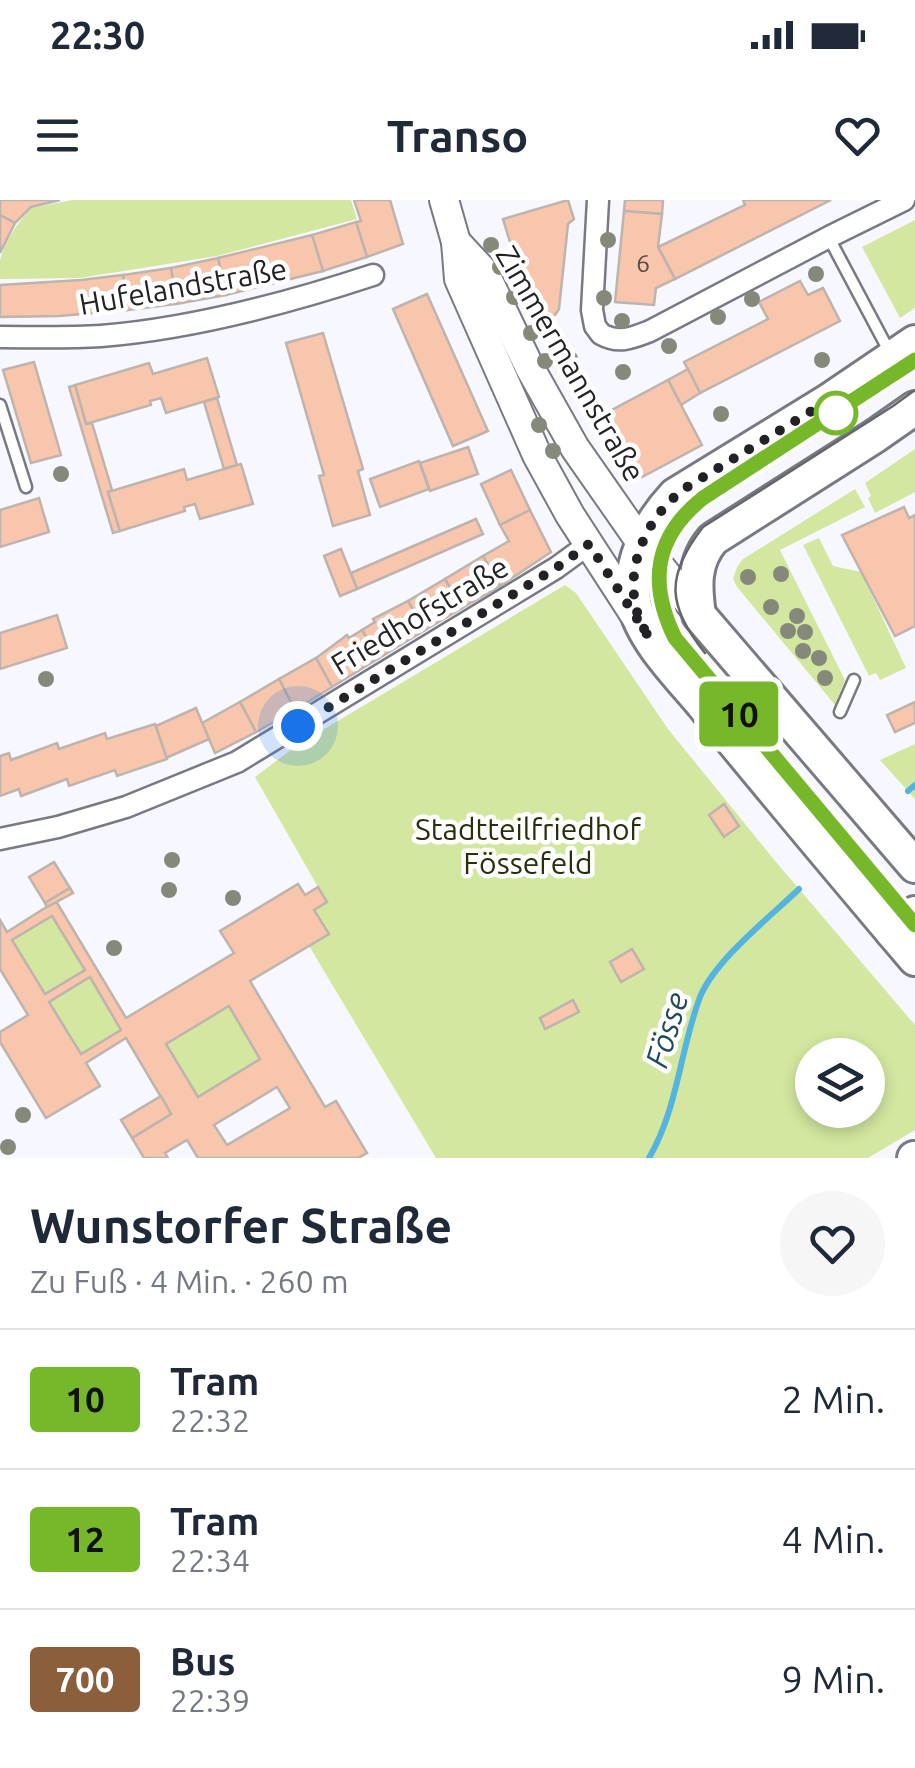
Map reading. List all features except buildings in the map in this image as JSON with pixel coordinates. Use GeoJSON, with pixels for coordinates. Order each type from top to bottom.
{"type":"FeatureCollection","features":[{"type":"Feature","properties":{"kind":"main road","name":"Zimmermannstraße"},"geometry":{"type":"LineString","coordinates":[[444,200],[456,242],[459,279],[537,455],[650,639]]}},
{"type":"Feature","properties":{"kind":"main road","name":"Zimmermannstraße"},"geometry":{"type":"LineString","coordinates":[[456,242],[484,272],[530,368],[575,448],[642,544],[699,615]]}},
{"type":"Feature","properties":{"kind":"main road"},"geometry":{"type":"LineString","coordinates":[[903,350],[675,495],[652,522],[642,544],[633,587],[635,606],[650,639],[766,783],[904,923],[915,959]]}},
{"type":"Feature","properties":{"kind":"main road"},"geometry":{"type":"LineString","coordinates":[[911,853],[699,615],[696,572],[713,539],[915,408]]}},
{"type":"Feature","properties":{"kind":"street"},"geometry":{"type":"LineString","coordinates":[[598,200],[592,310],[595,326],[601,334],[626,340],[904,200]]}},
{"type":"Feature","properties":{"kind":"street","name":"Hufelandstraße"},"geometry":{"type":"LineString","coordinates":[[0,337],[103,336],[162,327],[316,294],[373,275]]}},
{"type":"Feature","properties":{"kind":"street","name":"Friedhofstraße"},"geometry":{"type":"LineString","coordinates":[[0,839],[126,807],[237,762],[556,568],[589,544]]}},
{"type":"Feature","properties":{"kind":"lane"},"geometry":{"type":"LineString","coordinates":[[828,237],[903,350]]}},
{"type":"Feature","properties":{"kind":"lane"},"geometry":{"type":"LineString","coordinates":[[0,405],[26,487]]}},
{"type":"Feature","properties":{"kind":"lane"},"geometry":{"type":"LineString","coordinates":[[840,712],[854,680]]}},
{"type":"Feature","properties":{"kind":"green space"},"geometry":{"type":"Polygon","coordinates":[[[72,200],[351,200],[357,219],[217,256],[80,278],[0,279],[4,248],[27,213],[32,208],[72,200]]]}},
{"type":"Feature","properties":{"kind":"green space"},"geometry":{"type":"Polygon","coordinates":[[[915,220],[915,308],[900,318],[862,247],[915,220]]]}},
{"type":"Feature","properties":{"kind":"green space"},"geometry":{"type":"Polygon","coordinates":[[[915,449],[915,492],[875,513],[865,483],[915,449]]]}},
{"type":"Feature","properties":{"kind":"green space"},"geometry":{"type":"Polygon","coordinates":[[[855,489],[865,507],[780,550],[845,680],[835,705],[733,579],[743,559],[855,489]]]}},
{"type":"Feature","properties":{"kind":"green space"},"geometry":{"type":"Polygon","coordinates":[[[819,538],[833,566],[861,572],[906,668],[880,680],[876,673],[869,676],[803,545],[819,538]]]}},
{"type":"Feature","properties":{"kind":"green space","name":"Stadtteilfriedhof Fössefeld"},"geometry":{"type":"Polygon","coordinates":[[[565,585],[576,593],[668,729],[915,1025],[915,1130],[868,1158],[436,1158],[309,946],[328,934],[314,910],[326,901],[255,777],[296,746],[565,585]]]}},
{"type":"Feature","properties":{"kind":"green space"},"geometry":{"type":"Polygon","coordinates":[[[915,744],[915,799],[880,760],[915,744]]]}},
{"type":"Feature","properties":{"kind":"green space"},"geometry":{"type":"Polygon","coordinates":[[[52,916],[85,970],[45,994],[12,940],[52,916]]]}},
{"type":"Feature","properties":{"kind":"green space"},"geometry":{"type":"Polygon","coordinates":[[[90,977],[121,1030],[81,1054],[49,1002],[90,977]]]}},
{"type":"Feature","properties":{"kind":"green space"},"geometry":{"type":"Polygon","coordinates":[[[229,1006],[260,1059],[198,1097],[166,1044],[229,1006]]]}},
{"type":"Feature","properties":{"kind":"waterway","name":"Fösse"},"geometry":{"type":"LineString","coordinates":[[908,791],[915,785]]}},
{"type":"Feature","properties":{"kind":"waterway","name":"Fösse"},"geometry":{"type":"LineString","coordinates":[[649,1158],[673,1099],[693,1017],[707,983],[744,940],[799,889]]}},
{"type":"Feature","properties":{"kind":"tram line"},"geometry":{"type":"LineString","coordinates":[[915,360],[703,498],[674,529],[665,545],[659,580],[666,618],[675,638],[915,925]]}},
{"type":"Feature","properties":{"kind":"tram line","name":"10"},"geometry":{"type":"LineString","coordinates":[[915,360],[688,510],[676,524],[658,567],[664,616],[675,638],[915,925]]}},
{"type":"Feature","properties":{"kind":"tram line"},"geometry":{"type":"LineString","coordinates":[[705,653],[683,620],[676,591],[682,561],[703,527],[915,390]]}},
{"type":"Feature","properties":{"kind":"route"},"geometry":{"type":"LineString","coordinates":[[298,726],[589,544],[650,639],[635,606],[633,587],[639,552],[657,514],[687,487],[828,401],[836,413]]}}]}
